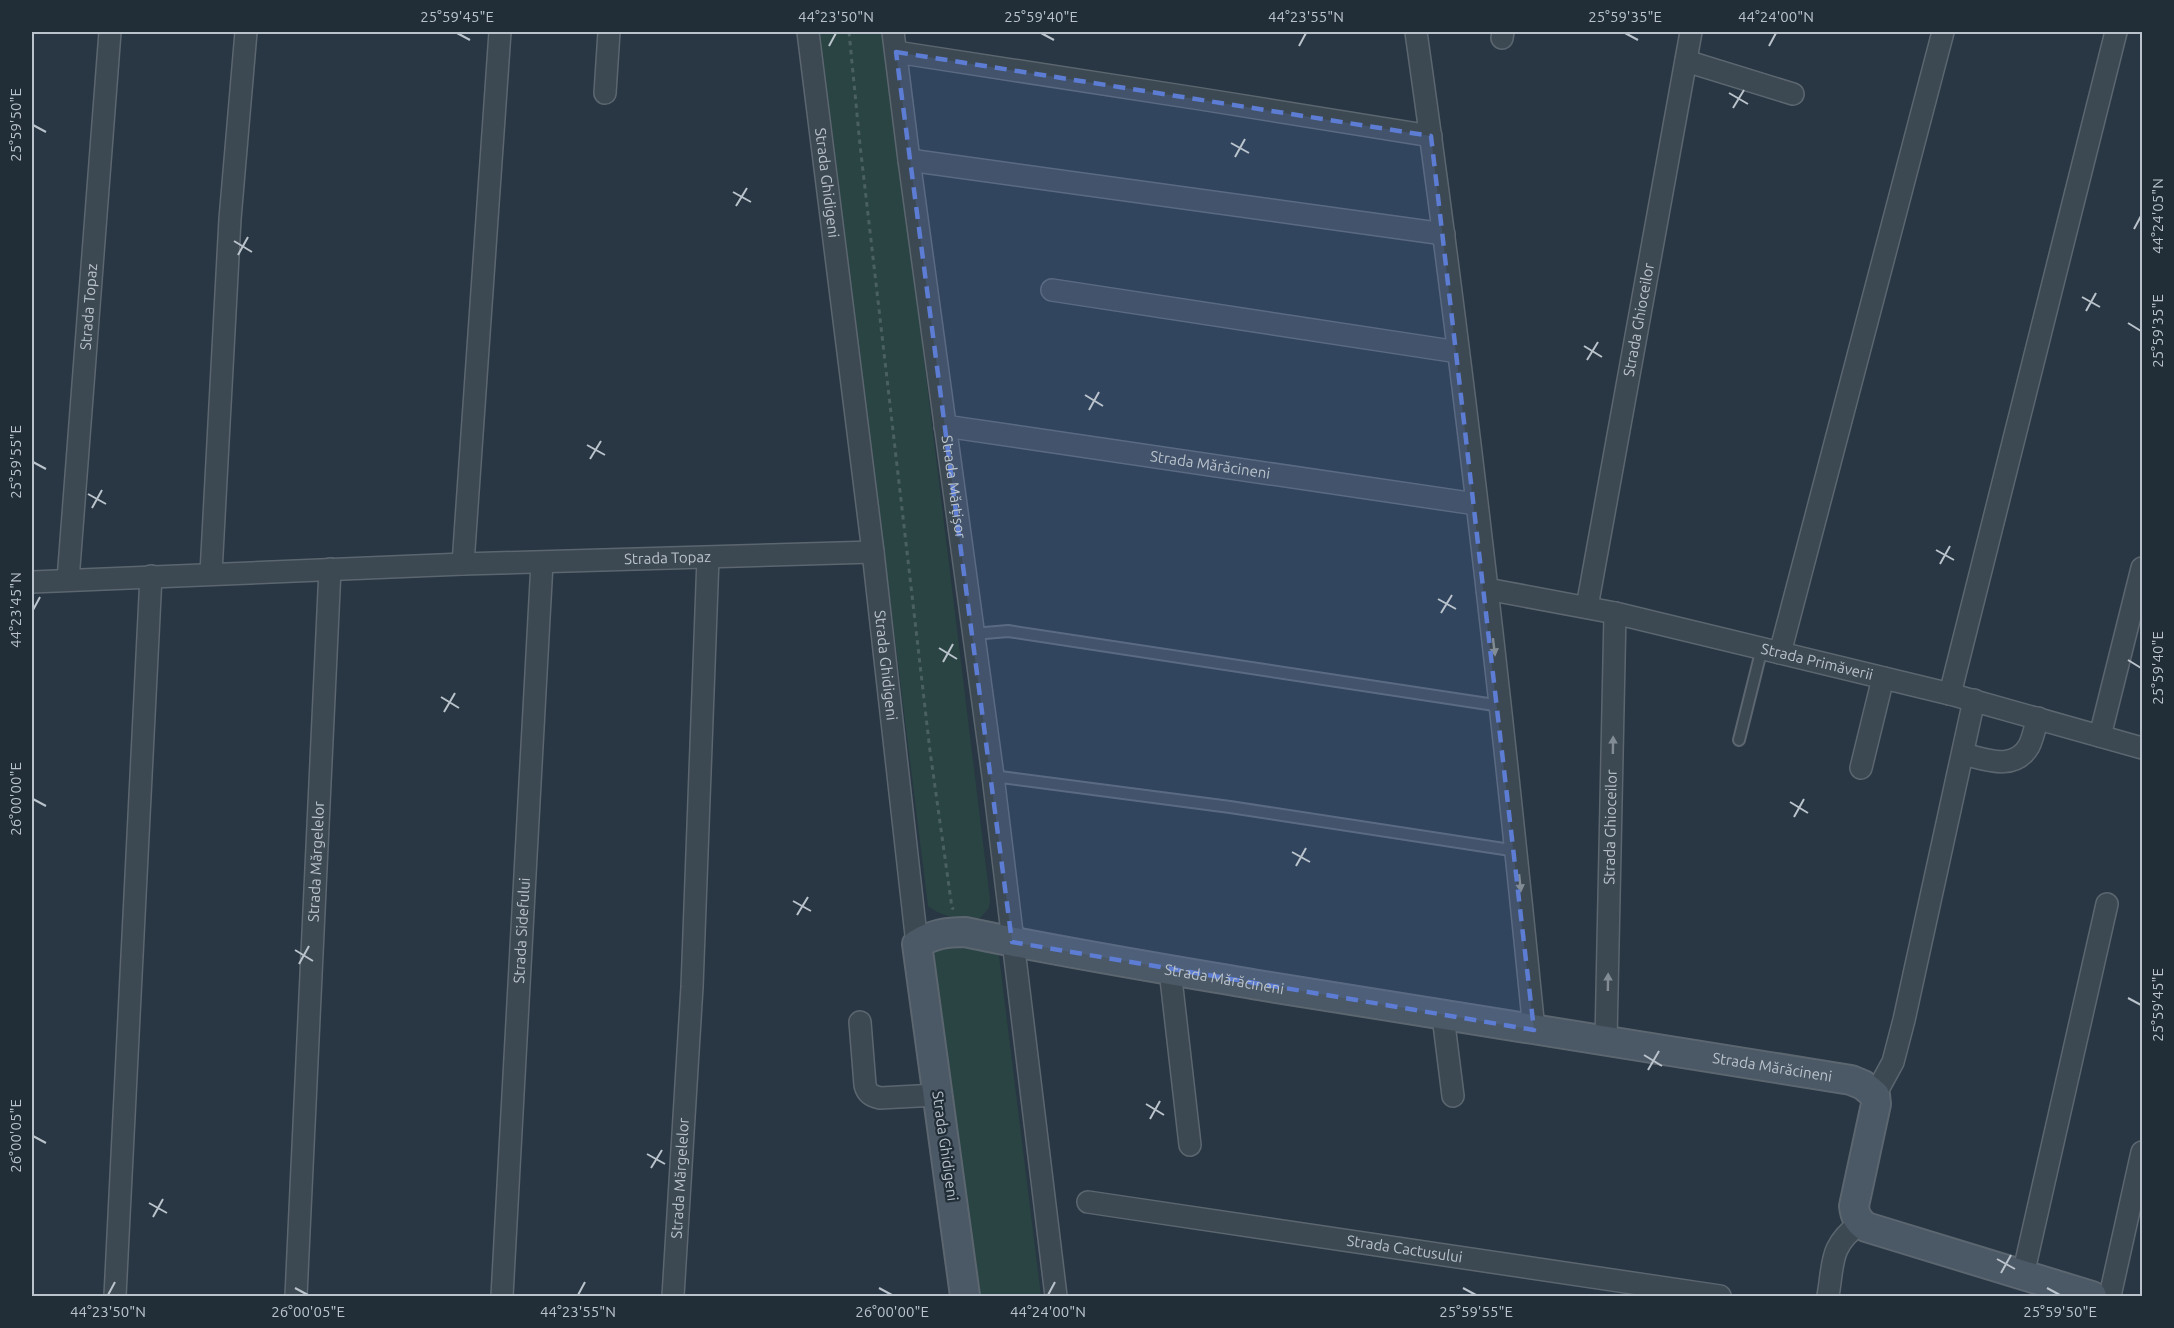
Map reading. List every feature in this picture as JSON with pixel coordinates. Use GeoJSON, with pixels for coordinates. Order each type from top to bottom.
{"type":"FeatureCollection","features":[{"type":"Feature","properties":{"kind":"street","name":"Strada Topaz"},"geometry":{"type":"LineString","coordinates":[[68,580],[110,32]]}},
{"type":"Feature","properties":{"kind":"street"},"geometry":{"type":"LineString","coordinates":[[211,573],[230,219],[246,32]]}},
{"type":"Feature","properties":{"kind":"street"},"geometry":{"type":"LineString","coordinates":[[463,564],[500,32]]}},
{"type":"Feature","properties":{"kind":"street"},"geometry":{"type":"LineString","coordinates":[[605,93],[609,32]]}},
{"type":"Feature","properties":{"kind":"street","name":"Strada Ghidigeni"},"geometry":{"type":"LineString","coordinates":[[808,32],[873,552],[917,944],[965,1296]]}},
{"type":"Feature","properties":{"kind":"street"},"geometry":{"type":"LineString","coordinates":[[1416,32],[1444,234],[1501,706],[1534,1030]]}},
{"type":"Feature","properties":{"kind":"street","name":"Strada Ghioceilor"},"geometry":{"type":"LineString","coordinates":[[1587,607],[1691,32]]}},
{"type":"Feature","properties":{"kind":"street"},"geometry":{"type":"LineString","coordinates":[[1771,651],[1943,32]]}},
{"type":"Feature","properties":{"kind":"street"},"geometry":{"type":"LineString","coordinates":[[1950,694],[2116,32]]}},
{"type":"Feature","properties":{"kind":"street"},"geometry":{"type":"LineString","coordinates":[[895,42],[1201,99],[1431,136]]}},
{"type":"Feature","properties":{"kind":"street","name":"Strada Mărțișor"},"geometry":{"type":"LineString","coordinates":[[895,42],[993,776],[1056,1296]]}},
{"type":"Feature","properties":{"kind":"street"},"geometry":{"type":"LineString","coordinates":[[1686,61],[1793,94]]}},
{"type":"Feature","properties":{"kind":"street"},"geometry":{"type":"LineString","coordinates":[[909,160],[1444,234]]}},
{"type":"Feature","properties":{"kind":"street"},"geometry":{"type":"LineString","coordinates":[[1052,290],[1458,352]]}},
{"type":"Feature","properties":{"kind":"street","name":"Strada Mărăcineni"},"geometry":{"type":"LineString","coordinates":[[945,426],[1476,504]]}},
{"type":"Feature","properties":{"kind":"street","name":"Strada Topaz"},"geometry":{"type":"LineString","coordinates":[[32,582],[463,564],[873,552]]}},
{"type":"Feature","properties":{"kind":"street","name":"Strada Mărgelelor"},"geometry":{"type":"LineString","coordinates":[[673,1296],[692,987],[708,558]]}},
{"type":"Feature","properties":{"kind":"street","name":"Strada Sidefului"},"geometry":{"type":"LineString","coordinates":[[502,1296],[542,563]]}},
{"type":"Feature","properties":{"kind":"street"},"geometry":{"type":"LineString","coordinates":[[2100,736],[2142,568]]}},
{"type":"Feature","properties":{"kind":"street","name":"Strada Mărgelelor"},"geometry":{"type":"LineString","coordinates":[[296,1296],[330,569]]}},
{"type":"Feature","properties":{"kind":"street"},"geometry":{"type":"LineString","coordinates":[[115,1296],[151,576]]}},
{"type":"Feature","properties":{"kind":"street","name":"Strada Primăverii"},"geometry":{"type":"LineString","coordinates":[[1487,589],[1616,613],[1950,694],[2142,748]]}},
{"type":"Feature","properties":{"kind":"street","name":"Strada Ghioceilor"},"geometry":{"type":"LineString","coordinates":[[1606,1040],[1616,613]]}},
{"type":"Feature","properties":{"kind":"street"},"geometry":{"type":"LineString","coordinates":[[1861,768],[1883,678]]}},
{"type":"Feature","properties":{"kind":"street"},"geometry":{"type":"LineString","coordinates":[[1974,700],[1904,1020],[1893,1062],[1875,1095],[1876,1104],[1854,1206],[1855,1215],[1866,1227],[2092,1296]]}},
{"type":"Feature","properties":{"kind":"street"},"geometry":{"type":"LineString","coordinates":[[1963,754],[1999,763],[2011,762],[2020,757],[2029,746],[2038,718]]}},
{"type":"Feature","properties":{"kind":"street"},"geometry":{"type":"LineString","coordinates":[[2023,1275],[2107,904]]}},
{"type":"Feature","properties":{"kind":"street","name":"Strada Mărăcineni"},"geometry":{"type":"LineString","coordinates":[[917,944],[932,935],[965,932],[1170,970],[1443,1016],[1851,1080],[1863,1085],[1875,1095]]}},
{"type":"Feature","properties":{"kind":"street"},"geometry":{"type":"LineString","coordinates":[[1170,970],[1190,1145]]}},
{"type":"Feature","properties":{"kind":"street"},"geometry":{"type":"LineString","coordinates":[[1443,1016],[1453,1096]]}},
{"type":"Feature","properties":{"kind":"street"},"geometry":{"type":"LineString","coordinates":[[860,1022],[866,1091],[880,1098],[938,1095]]}},
{"type":"Feature","properties":{"kind":"street"},"geometry":{"type":"LineString","coordinates":[[2110,1296],[2142,1152]]}},
{"type":"Feature","properties":{"kind":"street","name":"Strada Cactusului"},"geometry":{"type":"LineString","coordinates":[[1088,1202],[1720,1296]]}},
{"type":"Feature","properties":{"kind":"street"},"geometry":{"type":"LineString","coordinates":[[1828,1296],[1836,1246],[1846,1233],[1860,1223]]}},
{"type":"Feature","properties":{"kind":"lane"},"geometry":{"type":"LineString","coordinates":[[973,634],[1008,631],[1501,706]]}},
{"type":"Feature","properties":{"kind":"lane"},"geometry":{"type":"LineString","coordinates":[[1739,740],[1771,651]]}},
{"type":"Feature","properties":{"kind":"lane"},"geometry":{"type":"LineString","coordinates":[[993,776],[1230,807],[1516,851]]}},
{"type":"Feature","properties":{"kind":"path"},"geometry":{"type":"LineString","coordinates":[[849,32],[930,751],[952,908],[958,912],[965,932]]}},
{"type":"Feature","properties":{"kind":"highlighted area"},"geometry":{"type":"Polygon","coordinates":[[[896,52],[1431,136],[1534,1030],[1012,942],[896,52]]]}},
{"type":"Feature","properties":{"kind":"green space"},"geometry":{"type":"Polygon","coordinates":[[[820,32],[884,32],[990,900],[989,908],[980,918],[953,917],[939,913],[928,906],[820,32]]]}},
{"type":"Feature","properties":{"kind":"green space"},"geometry":{"type":"Polygon","coordinates":[[[952,942],[998,948],[1041,1296],[974,1296],[930,962],[939,949],[952,942]]]}}]}
